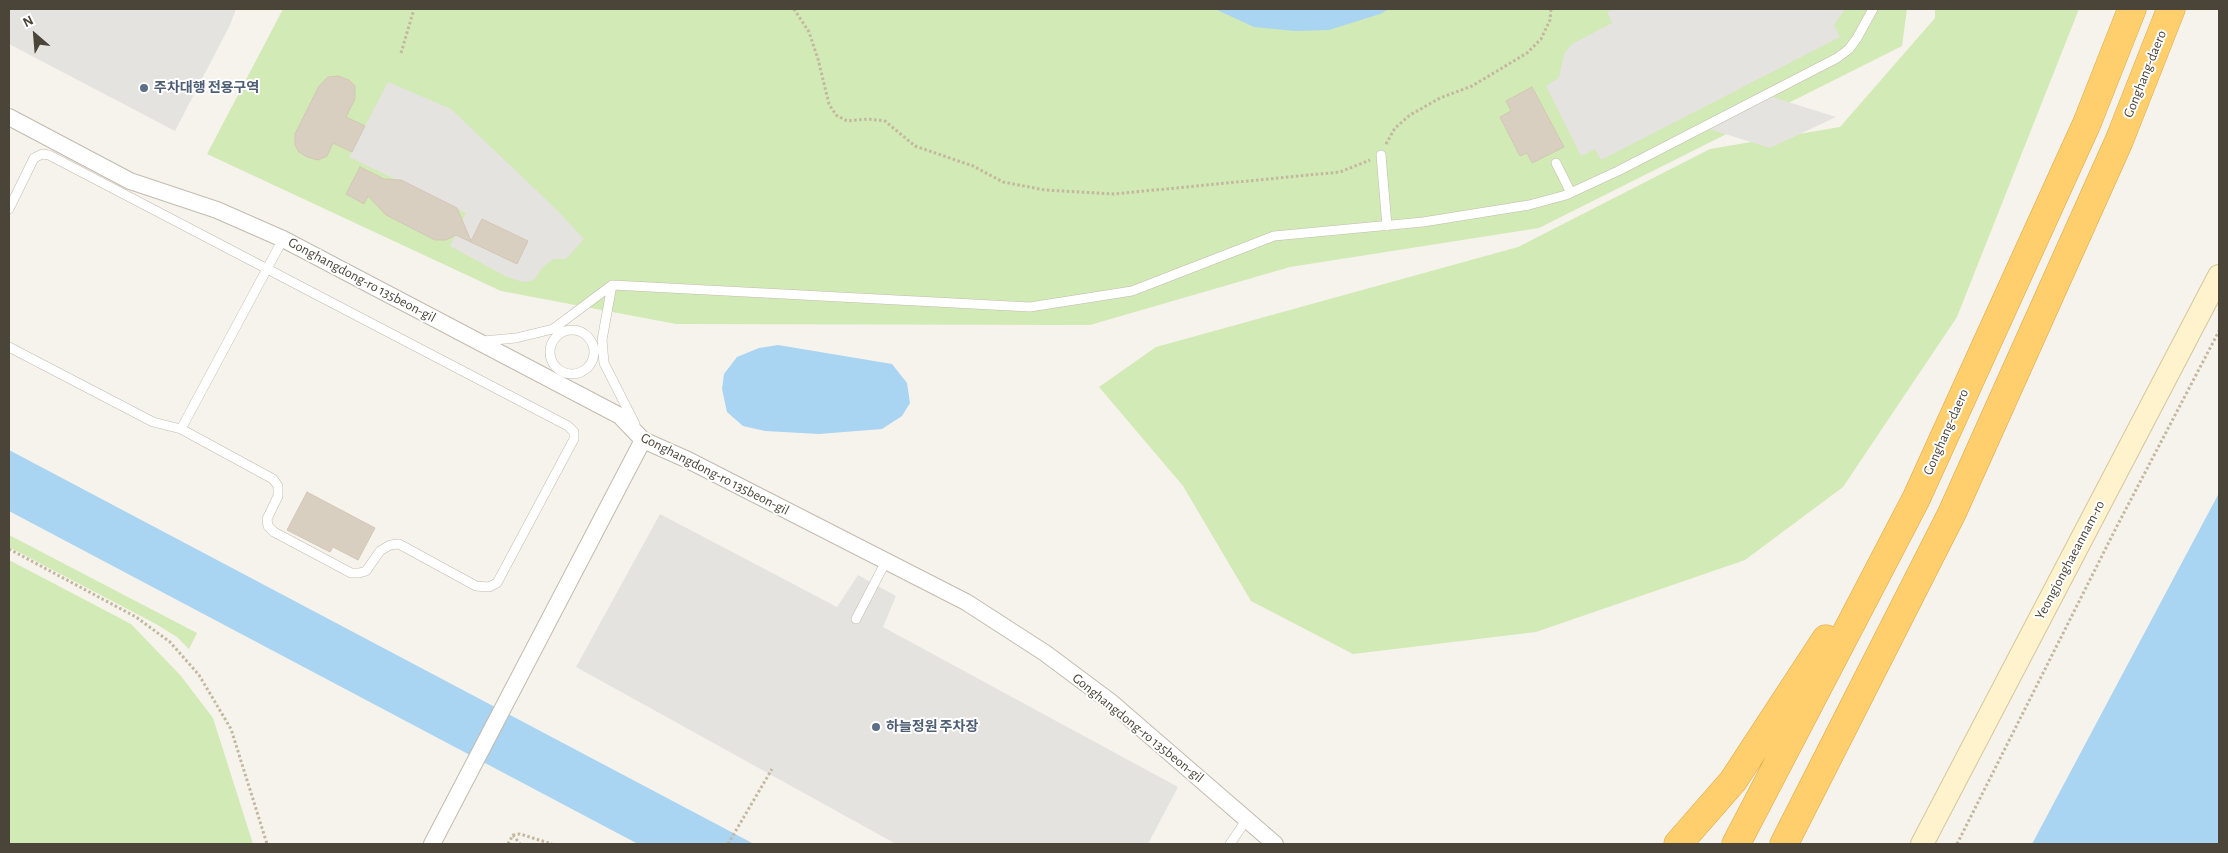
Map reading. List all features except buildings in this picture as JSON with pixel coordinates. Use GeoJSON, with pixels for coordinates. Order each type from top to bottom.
{"type":"FeatureCollection","features":[{"type":"Feature","properties":{"kind":"highway","name":"Gonghang-daero"},"geometry":{"type":"LineString","coordinates":[[1736,844],[1916,499],[2087,123],[2132,9]]}},
{"type":"Feature","properties":{"kind":"highway","name":"Gonghang-daero"},"geometry":{"type":"LineString","coordinates":[[1784,844],[1952,513],[2119,141],[2171,9]]}},
{"type":"Feature","properties":{"kind":"highway"},"geometry":{"type":"LineString","coordinates":[[1678,844],[1737,774],[1916,499]]}},
{"type":"Feature","properties":{"kind":"main road","name":"Yeongjonghaeannam-ro"},"geometry":{"type":"LineString","coordinates":[[1922,844],[2219,276]]}},
{"type":"Feature","properties":{"kind":"street","name":"Gonghangdong-ro 135beon-gil"},"geometry":{"type":"LineString","coordinates":[[9,117],[130,181],[217,210],[283,238],[480,342],[559,377],[620,416],[643,440],[688,460],[966,602],[1045,653],[1112,703],[1275,844]]}},
{"type":"Feature","properties":{"kind":"street"},"geometry":{"type":"LineString","coordinates":[[432,844],[510,691],[643,440]]}},
{"type":"Feature","properties":{"kind":"lane"},"geometry":{"type":"LineString","coordinates":[[480,342],[516,338],[555,332],[570,330],[577,331],[589,339],[594,352],[592,360],[584,371],[559,377],[550,356],[555,332],[612,285],[1030,307],[1132,291],[1274,236],[1387,226],[1512,208],[1571,193],[1618,171],[1837,58],[1849,49],[1858,38],[1873,9]]}},
{"type":"Feature","properties":{"kind":"lane"},"geometry":{"type":"LineString","coordinates":[[9,209],[34,158],[42,154],[49,155],[568,426],[574,432],[574,439],[504,574],[497,583],[489,587],[476,586],[399,544],[390,545],[380,551],[366,571],[351,573],[274,532],[268,526],[267,519],[278,496],[278,486],[273,480],[181,429],[153,422],[9,347]]}},
{"type":"Feature","properties":{"kind":"lane"},"geometry":{"type":"LineString","coordinates":[[1380,155],[1387,226]]}},
{"type":"Feature","properties":{"kind":"lane"},"geometry":{"type":"LineString","coordinates":[[1556,163],[1571,193]]}},
{"type":"Feature","properties":{"kind":"lane"},"geometry":{"type":"LineString","coordinates":[[181,429],[283,238]]}},
{"type":"Feature","properties":{"kind":"lane"},"geometry":{"type":"LineString","coordinates":[[612,285],[602,340],[604,363],[643,440]]}},
{"type":"Feature","properties":{"kind":"lane"},"geometry":{"type":"LineString","coordinates":[[594,352],[603,353]]}},
{"type":"Feature","properties":{"kind":"lane"},"geometry":{"type":"LineString","coordinates":[[856,619],[886,561]]}},
{"type":"Feature","properties":{"kind":"lane"},"geometry":{"type":"LineString","coordinates":[[1230,844],[1247,819]]}},
{"type":"Feature","properties":{"kind":"path"},"geometry":{"type":"LineString","coordinates":[[401,53],[414,9]]}},
{"type":"Feature","properties":{"kind":"path"},"geometry":{"type":"LineString","coordinates":[[794,9],[809,32],[818,59],[828,104],[836,116],[847,121],[868,119],[884,121],[914,146],[973,166],[1003,182],[1046,190],[1114,194],[1340,172],[1380,155],[1395,128],[1410,115],[1440,98],[1472,86],[1528,53],[1541,39],[1550,20],[1551,9]]}},
{"type":"Feature","properties":{"kind":"path"},"geometry":{"type":"LineString","coordinates":[[1957,844],[2116,528],[2219,331]]}},
{"type":"Feature","properties":{"kind":"path"},"geometry":{"type":"LineString","coordinates":[[9,549],[136,617],[176,648],[199,675],[231,729],[267,844]]}},
{"type":"Feature","properties":{"kind":"path"},"geometry":{"type":"LineString","coordinates":[[728,844],[772,769]]}},
{"type":"Feature","properties":{"kind":"path"},"geometry":{"type":"LineString","coordinates":[[513,835],[520,834],[552,844]]}},
{"type":"Feature","properties":{"kind":"path"},"geometry":{"type":"LineString","coordinates":[[508,844],[513,835]]}},
{"type":"Feature","properties":{"kind":"path"},"geometry":{"type":"LineString","coordinates":[[513,835],[520,844]]}},
{"type":"Feature","properties":{"kind":"green space"},"geometry":{"type":"Polygon","coordinates":[[[283,9],[1907,9],[1902,46],[1539,228],[1290,267],[1090,325],[676,324],[501,291],[207,154],[283,9]]]}},
{"type":"Feature","properties":{"kind":"green space"},"geometry":{"type":"Polygon","coordinates":[[[1935,9],[2079,9],[1957,317],[1843,487],[1745,560],[1536,632],[1353,654],[1251,601],[1183,486],[1099,387],[1156,347],[1518,247],[1710,149],[1840,127],[1935,18],[1935,9]]]}},
{"type":"Feature","properties":{"kind":"green space"},"geometry":{"type":"Polygon","coordinates":[[[9,535],[197,633],[189,649],[177,637],[156,624],[9,547],[9,535]]]}},
{"type":"Feature","properties":{"kind":"green space"},"geometry":{"type":"Polygon","coordinates":[[[9,560],[131,624],[181,676],[213,718],[253,844],[9,844],[9,560]]]}},
{"type":"Feature","properties":{"kind":"shaded area","name":"주차대행 전용구역"},"geometry":{"type":"Polygon","coordinates":[[[9,9],[236,9],[230,25],[175,131],[9,44],[9,9]]]}},
{"type":"Feature","properties":{"kind":"shaded area"},"geometry":{"type":"Polygon","coordinates":[[[1615,9],[1845,9],[1834,25],[1840,37],[1601,160],[1595,149],[1581,156],[1546,86],[1559,78],[1564,54],[1572,44],[1612,23],[1607,12],[1615,9]]]}},
{"type":"Feature","properties":{"kind":"shaded area"},"geometry":{"type":"Polygon","coordinates":[[[388,82],[451,109],[558,211],[584,239],[566,259],[553,259],[543,267],[534,280],[523,282],[505,276],[450,246],[466,213],[349,157],[388,82]]]}},
{"type":"Feature","properties":{"kind":"shaded area"},"geometry":{"type":"Polygon","coordinates":[[[1766,95],[1836,117],[1770,148],[1703,127],[1766,95]]]}},
{"type":"Feature","properties":{"kind":"shaded area","name":"하늘정원 주차장"},"geometry":{"type":"Polygon","coordinates":[[[660,514],[837,607],[858,575],[896,596],[883,627],[1178,787],[1148,844],[896,844],[576,667],[660,514]]]}},
{"type":"Feature","properties":{"kind":"water"},"geometry":{"type":"Polygon","coordinates":[[[1215,9],[1389,9],[1380,14],[1329,30],[1295,31],[1254,27],[1215,9]]]}},
{"type":"Feature","properties":{"kind":"water"},"geometry":{"type":"Polygon","coordinates":[[[778,345],[892,364],[907,383],[910,403],[902,416],[882,429],[819,434],[765,431],[743,426],[727,412],[722,389],[724,374],[737,357],[759,348],[778,345]]]}},
{"type":"Feature","properties":{"kind":"water"},"geometry":{"type":"Polygon","coordinates":[[[9,450],[754,844],[638,844],[9,511],[9,450]]]}},
{"type":"Feature","properties":{"kind":"water"},"geometry":{"type":"Polygon","coordinates":[[[2219,493],[2219,844],[2032,844],[2219,493]]]}},
{"type":"Feature","properties":{"kind":"place","name":"주차대행 전용구역"},"geometry":{"type":"Point","coordinates":[144,88]}},
{"type":"Feature","properties":{"kind":"place","name":"하늘정원 주차장"},"geometry":{"type":"Point","coordinates":[876,727]}}]}
